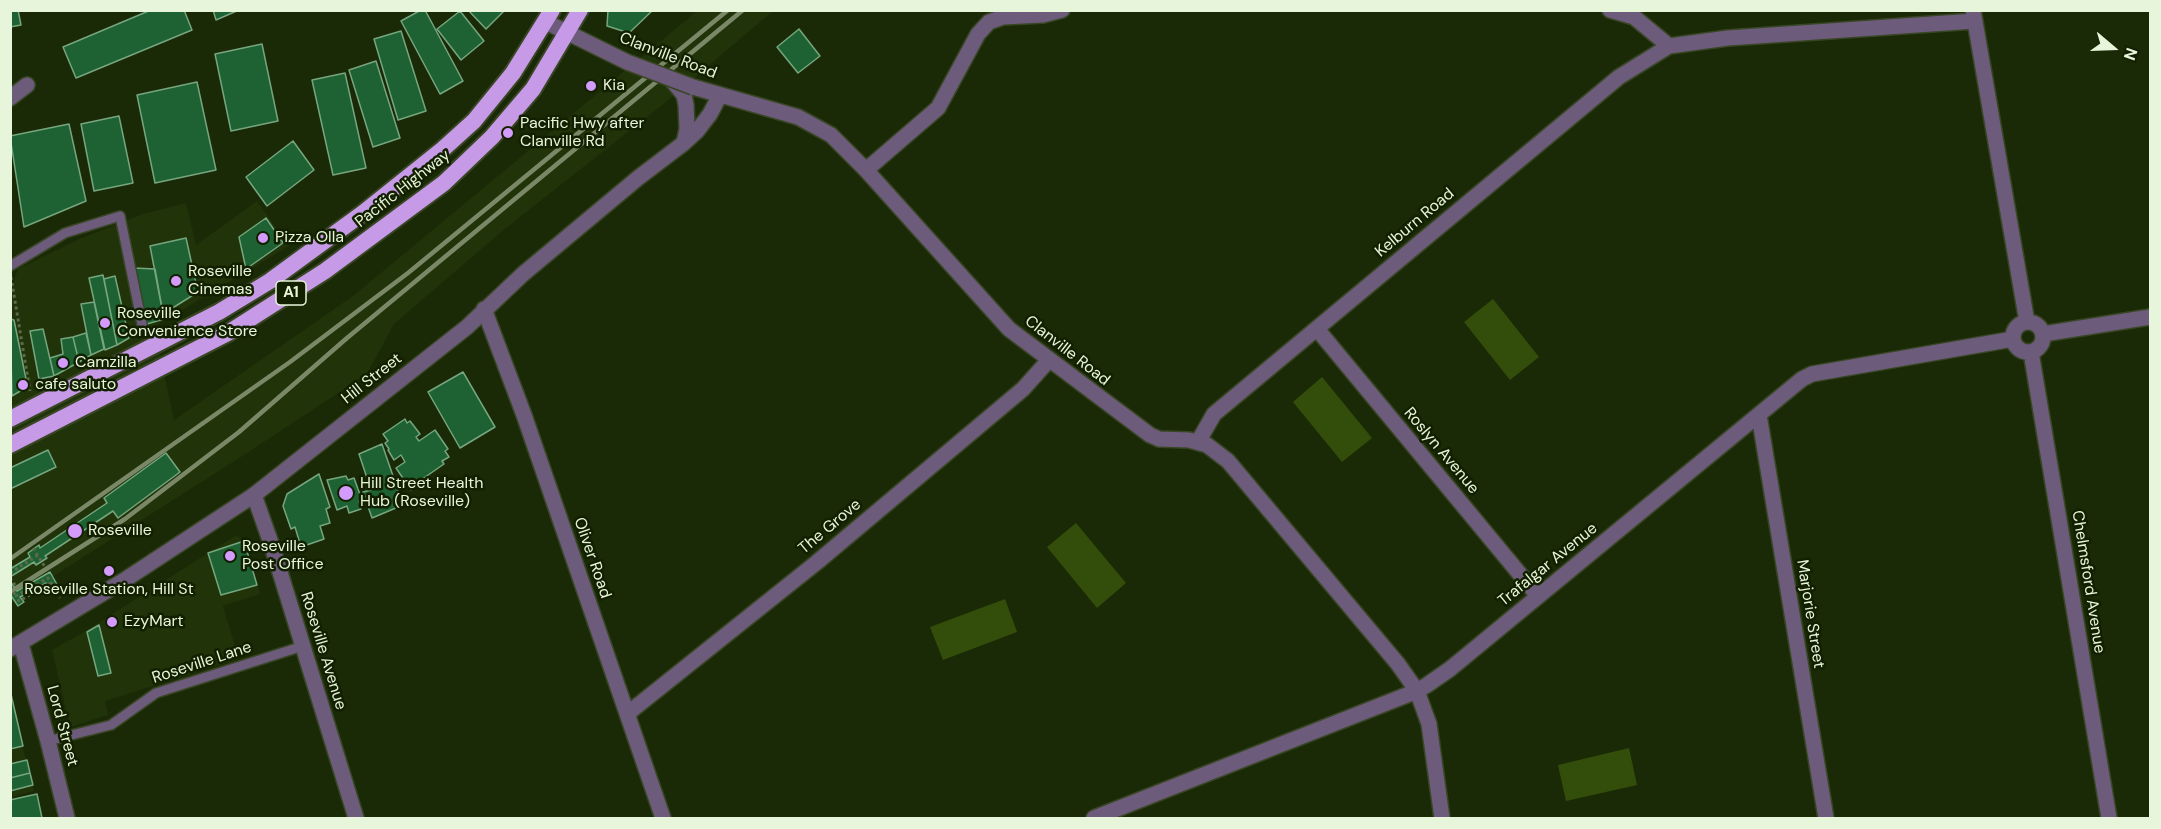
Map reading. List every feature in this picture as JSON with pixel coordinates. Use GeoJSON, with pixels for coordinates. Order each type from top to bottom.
{"type":"FeatureCollection","features":[{"type":"Feature","properties":{"kind":"highway","name":"Pacific Highway"},"geometry":{"type":"LineString","coordinates":[[10,445],[228,333],[281,300],[379,232],[444,183],[492,137],[533,89],[580,10]]}},
{"type":"Feature","properties":{"kind":"highway","name":"Pacific Highway"},"geometry":{"type":"LineString","coordinates":[[10,419],[219,312],[270,281],[313,250],[443,149],[474,121],[513,73],[549,16]]}},
{"type":"Feature","properties":{"kind":"street"},"geometry":{"type":"LineString","coordinates":[[866,170],[938,108],[982,27],[988,22],[1003,17],[1043,15],[1062,10]]}},
{"type":"Feature","properties":{"kind":"street"},"geometry":{"type":"LineString","coordinates":[[1610,10],[1634,18],[1669,46],[1728,38],[1974,16],[2027,321]]}},
{"type":"Feature","properties":{"kind":"street","name":"Clanville Road"},"geometry":{"type":"LineString","coordinates":[[549,16],[568,33],[627,62],[670,78],[689,91],[720,95],[771,108],[816,125],[831,135],[866,170],[1009,329],[1149,435],[1159,439],[1198,442],[1215,449],[1228,461],[1398,664],[1417,691],[1429,724],[1442,819]]}},
{"type":"Feature","properties":{"kind":"street","name":"Kelburn Road"},"geometry":{"type":"LineString","coordinates":[[1198,442],[1214,414],[1618,77],[1669,46]]}},
{"type":"Feature","properties":{"kind":"street"},"geometry":{"type":"LineString","coordinates":[[10,98],[27,85]]}},
{"type":"Feature","properties":{"kind":"street"},"geometry":{"type":"LineString","coordinates":[[684,143],[689,91]]}},
{"type":"Feature","properties":{"kind":"street","name":"Hill Street"},"geometry":{"type":"LineString","coordinates":[[16,646],[181,544],[254,495],[468,327],[484,309],[523,274],[638,178],[684,143],[710,114],[720,95]]}},
{"type":"Feature","properties":{"kind":"street","name":"Oliver Road"},"geometry":{"type":"LineString","coordinates":[[484,309],[524,416],[663,819]]}},
{"type":"Feature","properties":{"kind":"street"},"geometry":{"type":"LineString","coordinates":[[2043,334],[2151,317]]}},
{"type":"Feature","properties":{"kind":"street"},"geometry":{"type":"LineString","coordinates":[[2027,321],[2040,326],[2043,334],[2040,348],[2031,352],[2021,351],[2014,344],[2013,339],[2018,325],[2027,321]]}},
{"type":"Feature","properties":{"kind":"street","name":"Roslyn Avenue"},"geometry":{"type":"LineString","coordinates":[[1317,329],[1538,596]]}},
{"type":"Feature","properties":{"kind":"street","name":"Trafalgar Avenue"},"geometry":{"type":"LineString","coordinates":[[1094,819],[1417,691],[1450,669],[1802,379],[1812,374],[2013,339]]}},
{"type":"Feature","properties":{"kind":"street","name":"Chelmsford Avenue"},"geometry":{"type":"LineString","coordinates":[[2031,352],[2109,819]]}},
{"type":"Feature","properties":{"kind":"street","name":"The Grove"},"geometry":{"type":"LineString","coordinates":[[627,714],[816,563],[1023,389],[1049,360]]}},
{"type":"Feature","properties":{"kind":"street","name":"Marjorie Street"},"geometry":{"type":"LineString","coordinates":[[1759,415],[1826,819]]}},
{"type":"Feature","properties":{"kind":"street","name":"Roseville Avenue"},"geometry":{"type":"LineString","coordinates":[[254,495],[356,819]]}},
{"type":"Feature","properties":{"kind":"street","name":"Lord Street"},"geometry":{"type":"LineString","coordinates":[[16,646],[48,741],[67,819]]}},
{"type":"Feature","properties":{"kind":"lane"},"geometry":{"type":"LineString","coordinates":[[10,266],[64,233],[120,216],[142,324]]}},
{"type":"Feature","properties":{"kind":"lane","name":"Roseville Lane"},"geometry":{"type":"LineString","coordinates":[[48,741],[111,725],[154,693],[303,646]]}},
{"type":"Feature","properties":{"kind":"path"},"geometry":{"type":"LineString","coordinates":[[10,277],[30,391]]}},
{"type":"Feature","properties":{"kind":"path"},"geometry":{"type":"LineString","coordinates":[[33,548],[45,567]]}},
{"type":"Feature","properties":{"kind":"path"},"geometry":{"type":"LineString","coordinates":[[10,573],[38,555]]}},
{"type":"Feature","properties":{"kind":"path"},"geometry":{"type":"LineString","coordinates":[[10,578],[15,585]]}},
{"type":"Feature","properties":{"kind":"path"},"geometry":{"type":"LineString","coordinates":[[16,596],[48,578],[60,598]]}},
{"type":"Feature","properties":{"kind":"path"},"geometry":{"type":"LineString","coordinates":[[10,587],[19,601],[51,583]]}},
{"type":"Feature","properties":{"kind":"shaded area"},"geometry":{"type":"Polygon","coordinates":[[[697,11],[773,11],[661,106],[506,228],[394,324],[367,374],[11,603],[10,292],[18,269],[79,239],[143,214],[186,203],[196,245],[257,201],[289,246],[154,327],[174,420],[353,296],[697,11]]]}},
{"type":"Feature","properties":{"kind":"shaded area"},"geometry":{"type":"Polygon","coordinates":[[[1493,299],[1539,357],[1510,380],[1464,322],[1493,299]]]}},
{"type":"Feature","properties":{"kind":"shaded area"},"geometry":{"type":"Polygon","coordinates":[[[1322,377],[1372,438],[1342,462],[1293,402],[1322,377]]]}},
{"type":"Feature","properties":{"kind":"shaded area"},"geometry":{"type":"Polygon","coordinates":[[[1076,523],[1126,583],[1097,608],[1047,547],[1076,523]]]}},
{"type":"Feature","properties":{"kind":"shaded area"},"geometry":{"type":"Polygon","coordinates":[[[235,536],[242,538],[260,594],[223,606],[239,659],[105,701],[108,715],[70,727],[52,650],[235,536]]]}},
{"type":"Feature","properties":{"kind":"shaded area"},"geometry":{"type":"Polygon","coordinates":[[[1005,599],[1017,632],[943,660],[930,627],[1005,599]]]}},
{"type":"Feature","properties":{"kind":"shaded area"},"geometry":{"type":"Polygon","coordinates":[[[10,698],[34,791],[11,797],[10,797],[10,698]]]}},
{"type":"Feature","properties":{"kind":"shaded area"},"geometry":{"type":"Polygon","coordinates":[[[1629,748],[1637,785],[1566,801],[1558,765],[1629,748]]]}},
{"type":"Feature","properties":{"kind":"building"},"geometry":{"type":"Polygon","coordinates":[[[10,10],[18,10],[21,25],[10,27],[10,10]]]}},
{"type":"Feature","properties":{"kind":"building"},"geometry":{"type":"Polygon","coordinates":[[[151,10],[184,10],[192,30],[76,78],[63,47],[151,10]]]}},
{"type":"Feature","properties":{"kind":"building"},"geometry":{"type":"Polygon","coordinates":[[[213,10],[239,10],[216,20],[213,10]]]}},
{"type":"Feature","properties":{"kind":"building"},"geometry":{"type":"Polygon","coordinates":[[[425,10],[463,81],[440,94],[401,21],[425,10]]]}},
{"type":"Feature","properties":{"kind":"building"},"geometry":{"type":"Polygon","coordinates":[[[468,10],[505,10],[486,29],[468,10]]]}},
{"type":"Feature","properties":{"kind":"building"},"geometry":{"type":"Polygon","coordinates":[[[608,10],[653,10],[629,33],[607,26],[608,10]]]}},
{"type":"Feature","properties":{"kind":"building"},"geometry":{"type":"Polygon","coordinates":[[[460,11],[484,41],[461,60],[437,29],[460,11]]]}},
{"type":"Feature","properties":{"kind":"building"},"geometry":{"type":"Polygon","coordinates":[[[799,29],[820,56],[798,73],[777,47],[799,29]]]}},
{"type":"Feature","properties":{"kind":"building"},"geometry":{"type":"Polygon","coordinates":[[[401,31],[426,111],[398,120],[374,39],[401,31]]]}},
{"type":"Feature","properties":{"kind":"building"},"geometry":{"type":"Polygon","coordinates":[[[262,44],[278,121],[231,131],[215,54],[262,44]]]}},
{"type":"Feature","properties":{"kind":"building"},"geometry":{"type":"Polygon","coordinates":[[[376,61],[400,138],[373,147],[349,70],[376,61]]]}},
{"type":"Feature","properties":{"kind":"building"},"geometry":{"type":"Polygon","coordinates":[[[345,73],[366,168],[333,175],[312,80],[345,73]]]}},
{"type":"Feature","properties":{"kind":"building"},"geometry":{"type":"Polygon","coordinates":[[[197,82],[216,170],[155,183],[137,95],[197,82]]]}},
{"type":"Feature","properties":{"kind":"building"},"geometry":{"type":"Polygon","coordinates":[[[119,116],[133,183],[94,191],[81,124],[119,116]]]}},
{"type":"Feature","properties":{"kind":"building"},"geometry":{"type":"Polygon","coordinates":[[[69,124],[86,201],[24,227],[10,136],[69,124]]]}},
{"type":"Feature","properties":{"kind":"building"},"geometry":{"type":"Polygon","coordinates":[[[293,141],[314,170],[267,206],[246,177],[293,141]]]}},
{"type":"Feature","properties":{"kind":"building"},"geometry":{"type":"Polygon","coordinates":[[[266,218],[283,243],[246,269],[239,237],[266,218]]]}},
{"type":"Feature","properties":{"kind":"building","name":"Roseville Cinemas"},"geometry":{"type":"Polygon","coordinates":[[[186,238],[198,292],[163,314],[150,246],[186,238]]]}},
{"type":"Feature","properties":{"kind":"building"},"geometry":{"type":"Polygon","coordinates":[[[134,268],[155,269],[164,319],[147,324],[134,268]]]}},
{"type":"Feature","properties":{"kind":"building","name":"Roseville Convenience Store"},"geometry":{"type":"Polygon","coordinates":[[[103,275],[117,345],[105,350],[89,278],[103,275]]]}},
{"type":"Feature","properties":{"kind":"building"},"geometry":{"type":"Polygon","coordinates":[[[115,276],[129,338],[117,345],[104,279],[115,276]]]}},
{"type":"Feature","properties":{"kind":"building"},"geometry":{"type":"Polygon","coordinates":[[[94,302],[104,349],[91,355],[81,304],[94,302]]]}},
{"type":"Feature","properties":{"kind":"building"},"geometry":{"type":"Polygon","coordinates":[[[10,319],[14,320],[26,379],[22,390],[12,396],[10,319]]]}},
{"type":"Feature","properties":{"kind":"building"},"geometry":{"type":"Polygon","coordinates":[[[43,329],[54,376],[39,379],[30,331],[43,329]]]}},
{"type":"Feature","properties":{"kind":"building"},"geometry":{"type":"Polygon","coordinates":[[[86,333],[91,355],[79,362],[73,337],[86,333]]]}},
{"type":"Feature","properties":{"kind":"building"},"geometry":{"type":"Polygon","coordinates":[[[73,337],[79,362],[54,376],[50,358],[63,354],[61,339],[73,337]]]}},
{"type":"Feature","properties":{"kind":"building"},"geometry":{"type":"Polygon","coordinates":[[[463,372],[495,427],[460,448],[428,392],[463,372]]]}},
{"type":"Feature","properties":{"kind":"building"},"geometry":{"type":"Polygon","coordinates":[[[405,419],[407,423],[410,421],[420,434],[416,437],[419,441],[435,430],[448,449],[445,451],[449,457],[442,461],[444,464],[411,490],[396,468],[405,462],[401,455],[394,460],[385,443],[388,441],[383,434],[405,419]]]}},
{"type":"Feature","properties":{"kind":"building"},"geometry":{"type":"Polygon","coordinates":[[[382,444],[403,505],[372,518],[363,492],[371,490],[359,454],[382,444]]]}},
{"type":"Feature","properties":{"kind":"building"},"geometry":{"type":"Polygon","coordinates":[[[48,450],[56,467],[10,489],[10,468],[48,450]]]}},
{"type":"Feature","properties":{"kind":"building"},"geometry":{"type":"Polygon","coordinates":[[[166,453],[180,472],[118,518],[113,511],[45,556],[47,558],[36,565],[34,562],[10,577],[10,569],[30,557],[28,553],[39,545],[40,548],[107,503],[104,498],[166,453]]]}},
{"type":"Feature","properties":{"kind":"building"},"geometry":{"type":"Polygon","coordinates":[[[319,474],[330,507],[326,509],[330,523],[320,526],[324,539],[301,547],[295,527],[291,529],[283,506],[287,494],[319,474]]]}},
{"type":"Feature","properties":{"kind":"building"},"geometry":{"type":"Polygon","coordinates":[[[346,476],[348,480],[354,478],[362,500],[359,501],[361,509],[349,513],[347,506],[337,510],[327,480],[346,476]]]}},
{"type":"Feature","properties":{"kind":"building"},"geometry":{"type":"Polygon","coordinates":[[[244,541],[257,585],[221,595],[208,553],[244,541]]]}},
{"type":"Feature","properties":{"kind":"building"},"geometry":{"type":"Polygon","coordinates":[[[50,572],[59,588],[52,592],[46,583],[20,597],[24,602],[18,606],[10,594],[10,581],[17,591],[50,572]]]}},
{"type":"Feature","properties":{"kind":"building"},"geometry":{"type":"Polygon","coordinates":[[[99,625],[111,673],[98,676],[87,632],[99,625]]]}},
{"type":"Feature","properties":{"kind":"building"},"geometry":{"type":"Polygon","coordinates":[[[10,690],[23,746],[10,749],[10,690]]]}},
{"type":"Feature","properties":{"kind":"building"},"geometry":{"type":"Polygon","coordinates":[[[27,760],[30,773],[10,778],[10,764],[27,760]]]}},
{"type":"Feature","properties":{"kind":"building"},"geometry":{"type":"Polygon","coordinates":[[[30,773],[33,785],[10,791],[10,778],[30,773]]]}},
{"type":"Feature","properties":{"kind":"building"},"geometry":{"type":"Polygon","coordinates":[[[37,794],[42,818],[10,818],[10,800],[37,794]]]}},
{"type":"Feature","properties":{"kind":"railway"},"geometry":{"type":"LineString","coordinates":[[10,559],[290,362],[408,273],[728,10]]}},
{"type":"Feature","properties":{"kind":"railway"},"geometry":{"type":"LineString","coordinates":[[10,592],[125,519],[239,432],[347,338],[743,10]]}},
{"type":"Feature","properties":{"kind":"place","name":"Kia"},"geometry":{"type":"Point","coordinates":[591,86]}},
{"type":"Feature","properties":{"kind":"place","name":"Pacific Hwy after Clanville Rd"},"geometry":{"type":"Point","coordinates":[508,133]}},
{"type":"Feature","properties":{"kind":"place","name":"Pizza Olla"},"geometry":{"type":"Point","coordinates":[263,238]}},
{"type":"Feature","properties":{"kind":"place","name":"Roseville Cinemas"},"geometry":{"type":"Point","coordinates":[176,281]}},
{"type":"Feature","properties":{"kind":"place","name":"Roseville Convenience Store"},"geometry":{"type":"Point","coordinates":[105,323]}},
{"type":"Feature","properties":{"kind":"place","name":"Camzilla"},"geometry":{"type":"Point","coordinates":[63,363]}},
{"type":"Feature","properties":{"kind":"place","name":"cafe saluto"},"geometry":{"type":"Point","coordinates":[23,385]}},
{"type":"Feature","properties":{"kind":"place","name":"Hill Street Health Hub (Roseville)"},"geometry":{"type":"Point","coordinates":[346,493]}},
{"type":"Feature","properties":{"kind":"place","name":"Roseville"},"geometry":{"type":"Point","coordinates":[75,531]}},
{"type":"Feature","properties":{"kind":"place","name":"Roseville Post Office"},"geometry":{"type":"Point","coordinates":[230,556]}},
{"type":"Feature","properties":{"kind":"place","name":"Roseville Station, Hill St"},"geometry":{"type":"Point","coordinates":[109,571]}},
{"type":"Feature","properties":{"kind":"place","name":"EzyMart"},"geometry":{"type":"Point","coordinates":[112,622]}}]}
